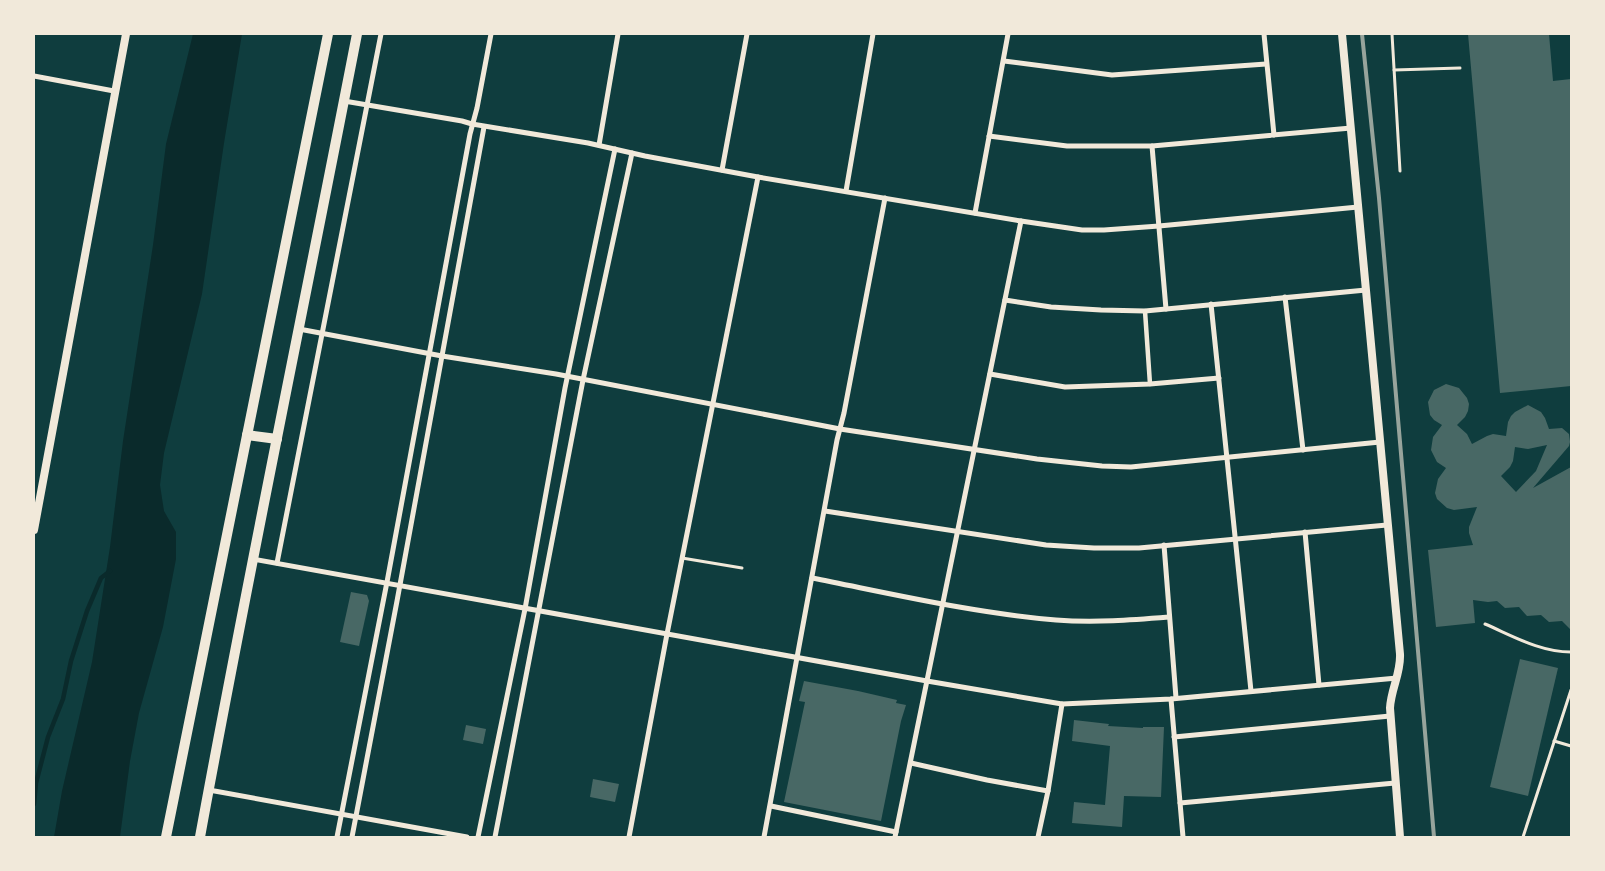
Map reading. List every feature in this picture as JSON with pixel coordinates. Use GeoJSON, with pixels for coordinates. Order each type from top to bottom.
{"type":"FeatureCollection","features":[{"type":"Feature","properties":{"kind":"highway"},"geometry":{"type":"LineString","coordinates":[[166,837],[328,34]]}},
{"type":"Feature","properties":{"kind":"highway"},"geometry":{"type":"LineString","coordinates":[[200,837],[252,559],[357,34]]}},
{"type":"Feature","properties":{"kind":"highway"},"geometry":{"type":"LineString","coordinates":[[248,435],[277,439]]}},
{"type":"Feature","properties":{"kind":"street"},"geometry":{"type":"LineString","coordinates":[[34,530],[37,504],[126,34]]}},
{"type":"Feature","properties":{"kind":"street"},"geometry":{"type":"LineString","coordinates":[[277,563],[381,34]]}},
{"type":"Feature","properties":{"kind":"street"},"geometry":{"type":"LineString","coordinates":[[337,837],[387,582],[472,124],[478,108],[491,34]]}},
{"type":"Feature","properties":{"kind":"street"},"geometry":{"type":"LineString","coordinates":[[599,146],[618,34]]}},
{"type":"Feature","properties":{"kind":"street"},"geometry":{"type":"LineString","coordinates":[[722,170],[747,34]]}},
{"type":"Feature","properties":{"kind":"street"},"geometry":{"type":"LineString","coordinates":[[846,191],[873,34]]}},
{"type":"Feature","properties":{"kind":"street"},"geometry":{"type":"LineString","coordinates":[[975,213],[1008,34]]}},
{"type":"Feature","properties":{"kind":"street"},"geometry":{"type":"LineString","coordinates":[[1264,34],[1274,135]]}},
{"type":"Feature","properties":{"kind":"street"},"geometry":{"type":"LineString","coordinates":[[1342,34],[1400,654],[1400,662],[1390,700],[1400,837]]}},
{"type":"Feature","properties":{"kind":"street"},"geometry":{"type":"LineString","coordinates":[[1004,61],[1112,75],[1266,64]]}},
{"type":"Feature","properties":{"kind":"street"},"geometry":{"type":"LineString","coordinates":[[34,76],[114,91]]}},
{"type":"Feature","properties":{"kind":"street"},"geometry":{"type":"LineString","coordinates":[[344,101],[599,146],[758,177],[1082,230],[1159,226],[1358,207]]}},
{"type":"Feature","properties":{"kind":"street"},"geometry":{"type":"LineString","coordinates":[[352,837],[484,127]]}},
{"type":"Feature","properties":{"kind":"street"},"geometry":{"type":"LineString","coordinates":[[989,136],[1067,146],[1152,146],[1351,128]]}},
{"type":"Feature","properties":{"kind":"street"},"geometry":{"type":"LineString","coordinates":[[1152,146],[1166,309]]}},
{"type":"Feature","properties":{"kind":"street"},"geometry":{"type":"LineString","coordinates":[[478,837],[568,376],[615,149]]}},
{"type":"Feature","properties":{"kind":"street"},"geometry":{"type":"LineString","coordinates":[[495,837],[584,380],[632,153]]}},
{"type":"Feature","properties":{"kind":"street"},"geometry":{"type":"LineString","coordinates":[[629,837],[666,634],[758,177]]}},
{"type":"Feature","properties":{"kind":"street"},"geometry":{"type":"LineString","coordinates":[[764,837],[885,198]]}},
{"type":"Feature","properties":{"kind":"street"},"geometry":{"type":"LineString","coordinates":[[770,806],[896,835],[1021,221]]}},
{"type":"Feature","properties":{"kind":"street"},"geometry":{"type":"LineString","coordinates":[[1005,300],[1101,310],[1145,311],[1366,290]]}},
{"type":"Feature","properties":{"kind":"street"},"geometry":{"type":"LineString","coordinates":[[1285,297],[1303,450]]}},
{"type":"Feature","properties":{"kind":"street"},"geometry":{"type":"LineString","coordinates":[[1211,304],[1251,692]]}},
{"type":"Feature","properties":{"kind":"street"},"geometry":{"type":"LineString","coordinates":[[1145,311],[1150,384]]}},
{"type":"Feature","properties":{"kind":"street"},"geometry":{"type":"LineString","coordinates":[[299,329],[429,354],[568,376],[840,429],[1037,459],[1102,466],[1131,467],[1380,442]]}},
{"type":"Feature","properties":{"kind":"street"},"geometry":{"type":"LineString","coordinates":[[990,374],[1065,387],[1150,384],[1219,378]]}},
{"type":"Feature","properties":{"kind":"street"},"geometry":{"type":"LineString","coordinates":[[825,511],[1046,545],[1094,548],[1139,548],[1387,524]]}},
{"type":"Feature","properties":{"kind":"street"},"geometry":{"type":"LineString","coordinates":[[1305,532],[1320,685]]}},
{"type":"Feature","properties":{"kind":"street"},"geometry":{"type":"LineString","coordinates":[[1164,545],[1170,616],[1174,736],[1183,837]]}},
{"type":"Feature","properties":{"kind":"street"},"geometry":{"type":"LineString","coordinates":[[252,559],[1062,704],[1174,698],[1396,678]]}},
{"type":"Feature","properties":{"kind":"street"},"geometry":{"type":"LineString","coordinates":[[812,578],[1001,614],[1057,620],[1111,621],[1170,616]]}},
{"type":"Feature","properties":{"kind":"street"},"geometry":{"type":"LineString","coordinates":[[1038,837],[1048,791],[1062,704]]}},
{"type":"Feature","properties":{"kind":"street"},"geometry":{"type":"LineString","coordinates":[[1174,736],[1390,716]]}},
{"type":"Feature","properties":{"kind":"street"},"geometry":{"type":"LineString","coordinates":[[910,763],[986,780],[1048,791]]}},
{"type":"Feature","properties":{"kind":"street"},"geometry":{"type":"LineString","coordinates":[[1180,803],[1395,783]]}},
{"type":"Feature","properties":{"kind":"street"},"geometry":{"type":"LineString","coordinates":[[209,790],[467,837]]}},
{"type":"Feature","properties":{"kind":"lane"},"geometry":{"type":"LineString","coordinates":[[1392,34],[1400,171]]}},
{"type":"Feature","properties":{"kind":"lane"},"geometry":{"type":"LineString","coordinates":[[1394,70],[1460,68]]}},
{"type":"Feature","properties":{"kind":"lane"},"geometry":{"type":"LineString","coordinates":[[682,558],[742,568]]}},
{"type":"Feature","properties":{"kind":"lane"},"geometry":{"type":"LineString","coordinates":[[1485,624],[1542,648],[1560,652],[1571,652]]}},
{"type":"Feature","properties":{"kind":"lane"},"geometry":{"type":"LineString","coordinates":[[1524,837],[1571,690]]}},
{"type":"Feature","properties":{"kind":"lane"},"geometry":{"type":"LineString","coordinates":[[1554,741],[1571,746]]}},
{"type":"Feature","properties":{"kind":"water"},"geometry":{"type":"Polygon","coordinates":[[[193,34],[242,34],[202,294],[164,453],[160,485],[164,511],[176,532],[176,559],[163,627],[139,713],[130,761],[120,837],[54,837],[62,791],[92,662],[110,547],[123,441],[153,245],[166,144],[193,34]]]}},
{"type":"Feature","properties":{"kind":"building"},"geometry":{"type":"Polygon","coordinates":[[[1468,34],[1549,34],[1553,81],[1571,79],[1571,386],[1500,393],[1468,34]]]}},
{"type":"Feature","properties":{"kind":"building"},"geometry":{"type":"Polygon","coordinates":[[[1446,384],[1459,388],[1467,398],[1469,404],[1468,411],[1457,425],[1467,434],[1472,444],[1493,434],[1506,436],[1511,416],[1528,405],[1541,412],[1549,429],[1562,428],[1569,434],[1569,446],[1533,488],[1571,467],[1571,630],[1562,621],[1549,622],[1541,615],[1527,616],[1519,607],[1505,608],[1497,601],[1473,600],[1475,623],[1436,627],[1428,550],[1473,545],[1469,527],[1477,507],[1454,510],[1447,508],[1437,499],[1435,493],[1438,479],[1446,468],[1437,462],[1431,450],[1433,437],[1442,425],[1430,415],[1428,402],[1434,390],[1446,384]],[[1547,445],[1528,449],[1515,447],[1513,461],[1501,476],[1516,492],[1536,471],[1547,445]]]}},
{"type":"Feature","properties":{"kind":"building"},"geometry":{"type":"Polygon","coordinates":[[[351,592],[367,595],[369,601],[359,646],[340,642],[351,592]]]}},
{"type":"Feature","properties":{"kind":"building"},"geometry":{"type":"Polygon","coordinates":[[[1520,659],[1558,668],[1528,796],[1490,787],[1520,659]]]}},
{"type":"Feature","properties":{"kind":"building"},"geometry":{"type":"Polygon","coordinates":[[[804,681],[897,700],[896,703],[906,705],[901,721],[881,821],[784,802],[805,702],[799,701],[804,681]]]}},
{"type":"Feature","properties":{"kind":"building"},"geometry":{"type":"Polygon","coordinates":[[[1074,720],[1109,724],[1108,726],[1164,727],[1161,797],[1124,796],[1122,827],[1072,823],[1074,802],[1105,805],[1110,746],[1072,741],[1074,720]]]}},
{"type":"Feature","properties":{"kind":"building"},"geometry":{"type":"Polygon","coordinates":[[[466,725],[486,729],[483,744],[463,740],[466,725]]]}},
{"type":"Feature","properties":{"kind":"building"},"geometry":{"type":"Polygon","coordinates":[[[593,779],[619,784],[615,802],[590,797],[593,779]]]}},
{"type":"Feature","properties":{"kind":"waterway"},"geometry":{"type":"LineString","coordinates":[[34,804],[36,783],[48,737],[63,699],[71,661],[87,611],[101,578],[110,571]]}},
{"type":"Feature","properties":{"kind":"railway"},"geometry":{"type":"LineString","coordinates":[[1362,34],[1379,198],[1434,837]]}}]}
